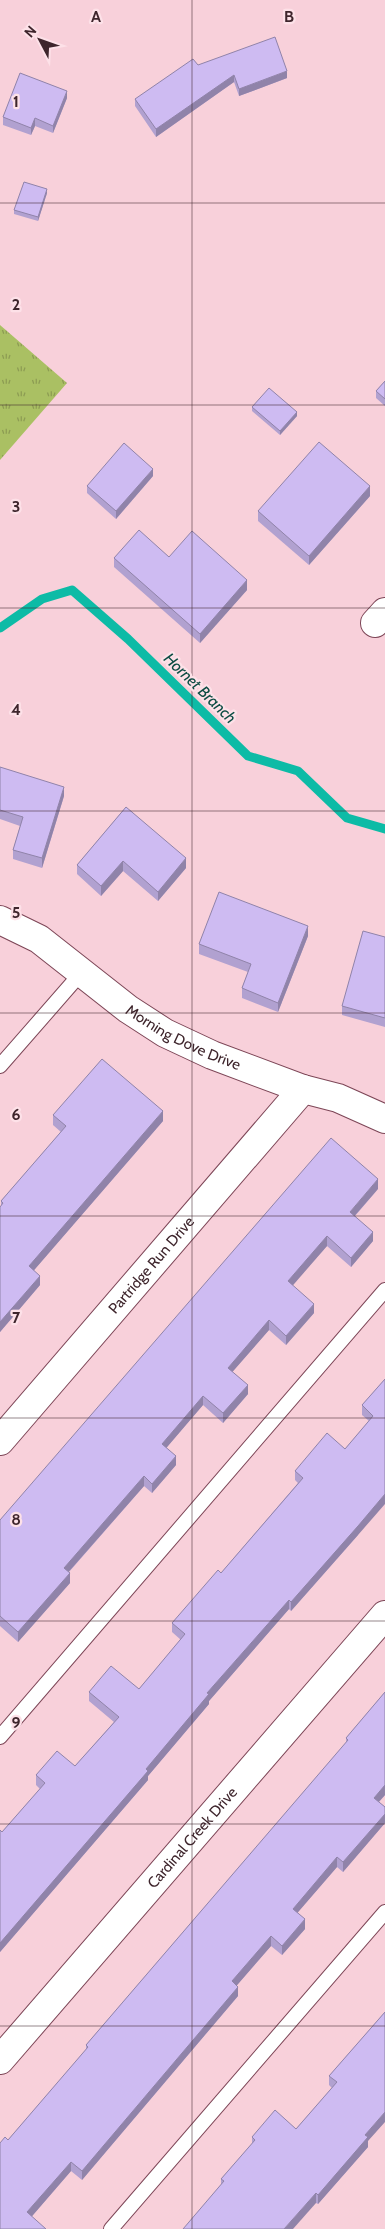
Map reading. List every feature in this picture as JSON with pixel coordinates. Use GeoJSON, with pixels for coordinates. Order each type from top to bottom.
{"type":"FeatureCollection","features":[{"type":"Feature","properties":{"kind":"street","name":"Morning Dove Drive"},"geometry":{"type":"LineString","coordinates":[[0,920],[39,939],[128,1008],[165,1033],[212,1055],[303,1089],[338,1098],[385,1120]]}},
{"type":"Feature","properties":{"kind":"street","name":"Partridge Run Drive"},"geometry":{"type":"LineString","coordinates":[[0,1441],[303,1089]]}},
{"type":"Feature","properties":{"kind":"street","name":"Cardinal Creek Drive"},"geometry":{"type":"LineString","coordinates":[[0,2060],[385,1615]]}},
{"type":"Feature","properties":{"kind":"lane"},"geometry":{"type":"LineString","coordinates":[[0,1066],[82,972]]}},
{"type":"Feature","properties":{"kind":"lane"},"geometry":{"type":"LineString","coordinates":[[0,1737],[385,1290]]}},
{"type":"Feature","properties":{"kind":"lane"},"geometry":{"type":"LineString","coordinates":[[111,2229],[385,1912]]}},
{"type":"Feature","properties":{"kind":"green space"},"geometry":{"type":"Polygon","coordinates":[[[0,325],[67,383],[0,460],[0,325]]]}},
{"type":"Feature","properties":{"kind":"building"},"geometry":{"type":"Polygon","coordinates":[[[275,37],[287,71],[239,89],[234,75],[156,129],[135,99],[193,59],[198,65],[275,37]]]}},
{"type":"Feature","properties":{"kind":"building"},"geometry":{"type":"Polygon","coordinates":[[[20,73],[67,91],[53,126],[35,118],[31,128],[3,117],[20,73]]]}},
{"type":"Feature","properties":{"kind":"building"},"geometry":{"type":"Polygon","coordinates":[[[24,182],[47,189],[38,217],[14,210],[24,182]]]}},
{"type":"Feature","properties":{"kind":"building"},"geometry":{"type":"Polygon","coordinates":[[[385,381],[385,399],[376,391],[385,381]]]}},
{"type":"Feature","properties":{"kind":"building"},"geometry":{"type":"Polygon","coordinates":[[[269,388],[297,412],[280,431],[252,407],[269,388]]]}},
{"type":"Feature","properties":{"kind":"building"},"geometry":{"type":"Polygon","coordinates":[[[319,442],[370,486],[309,556],[258,511],[319,442]]]}},
{"type":"Feature","properties":{"kind":"building"},"geometry":{"type":"Polygon","coordinates":[[[124,443],[153,469],[116,511],[87,486],[124,443]]]}},
{"type":"Feature","properties":{"kind":"building"},"geometry":{"type":"Polygon","coordinates":[[[139,530],[169,557],[192,531],[247,580],[200,634],[114,558],[139,530]]]}},
{"type":"Feature","properties":{"kind":"building"},"geometry":{"type":"Polygon","coordinates":[[[0,767],[64,787],[42,858],[13,850],[23,817],[0,810],[0,767]]]}},
{"type":"Feature","properties":{"kind":"building"},"geometry":{"type":"Polygon","coordinates":[[[126,807],[186,858],[158,892],[123,861],[101,886],[77,865],[126,807]]]}},
{"type":"Feature","properties":{"kind":"building"},"geometry":{"type":"Polygon","coordinates":[[[219,892],[308,926],[278,1003],[242,988],[251,964],[199,944],[219,892]]]}},
{"type":"Feature","properties":{"kind":"building"},"geometry":{"type":"Polygon","coordinates":[[[363,931],[385,937],[385,1018],[342,1006],[363,931]]]}},
{"type":"Feature","properties":{"kind":"building"},"geometry":{"type":"Polygon","coordinates":[[[102,1059],[163,1111],[29,1266],[40,1276],[0,1322],[0,1207],[3,1203],[1,1201],[66,1126],[53,1115],[102,1059]]]}},
{"type":"Feature","properties":{"kind":"building"},"geometry":{"type":"Polygon","coordinates":[[[331,1138],[378,1179],[350,1212],[373,1232],[351,1258],[327,1236],[288,1281],[314,1304],[286,1336],[269,1320],[228,1368],[248,1385],[223,1413],[203,1396],[162,1444],[176,1456],[152,1484],[144,1476],[64,1568],[70,1573],[18,1632],[0,1616],[0,1520],[331,1138]]]}},
{"type":"Feature","properties":{"kind":"building"},"geometry":{"type":"Polygon","coordinates":[[[385,1379],[385,1494],[291,1602],[289,1600],[207,1693],[209,1694],[146,1769],[148,1771],[0,1943],[0,1830],[2,1832],[45,1783],[36,1775],[57,1751],[75,1766],[119,1717],[89,1692],[111,1666],[139,1689],[185,1634],[172,1623],[218,1570],[221,1573],[303,1478],[295,1471],[327,1433],[345,1449],[373,1416],[362,1405],[385,1379]]]}},
{"type":"Feature","properties":{"kind":"building"},"geometry":{"type":"Polygon","coordinates":[[[385,1692],[385,1785],[374,1798],[385,1807],[385,1814],[343,1862],[337,1857],[293,1909],[305,1919],[282,1946],[271,1936],[232,1981],[238,1987],[82,2171],[71,2162],[27,2212],[46,2229],[0,2229],[0,2143],[5,2137],[8,2140],[88,2047],[86,2045],[348,1740],[346,1738],[385,1692]]]}},
{"type":"Feature","properties":{"kind":"building"},"geometry":{"type":"Polygon","coordinates":[[[385,2012],[385,2112],[365,2135],[368,2137],[318,2195],[316,2193],[284,2229],[183,2229],[224,2181],[221,2179],[255,2140],[252,2137],[275,2110],[296,2129],[337,2082],[329,2076],[385,2012]]]}},
{"type":"Feature","properties":{"kind":"waterway","name":"Hornet Branch"},"geometry":{"type":"LineString","coordinates":[[0,628],[42,599],[72,590],[128,639],[248,756],[298,771],[347,818],[385,829]]}}]}
